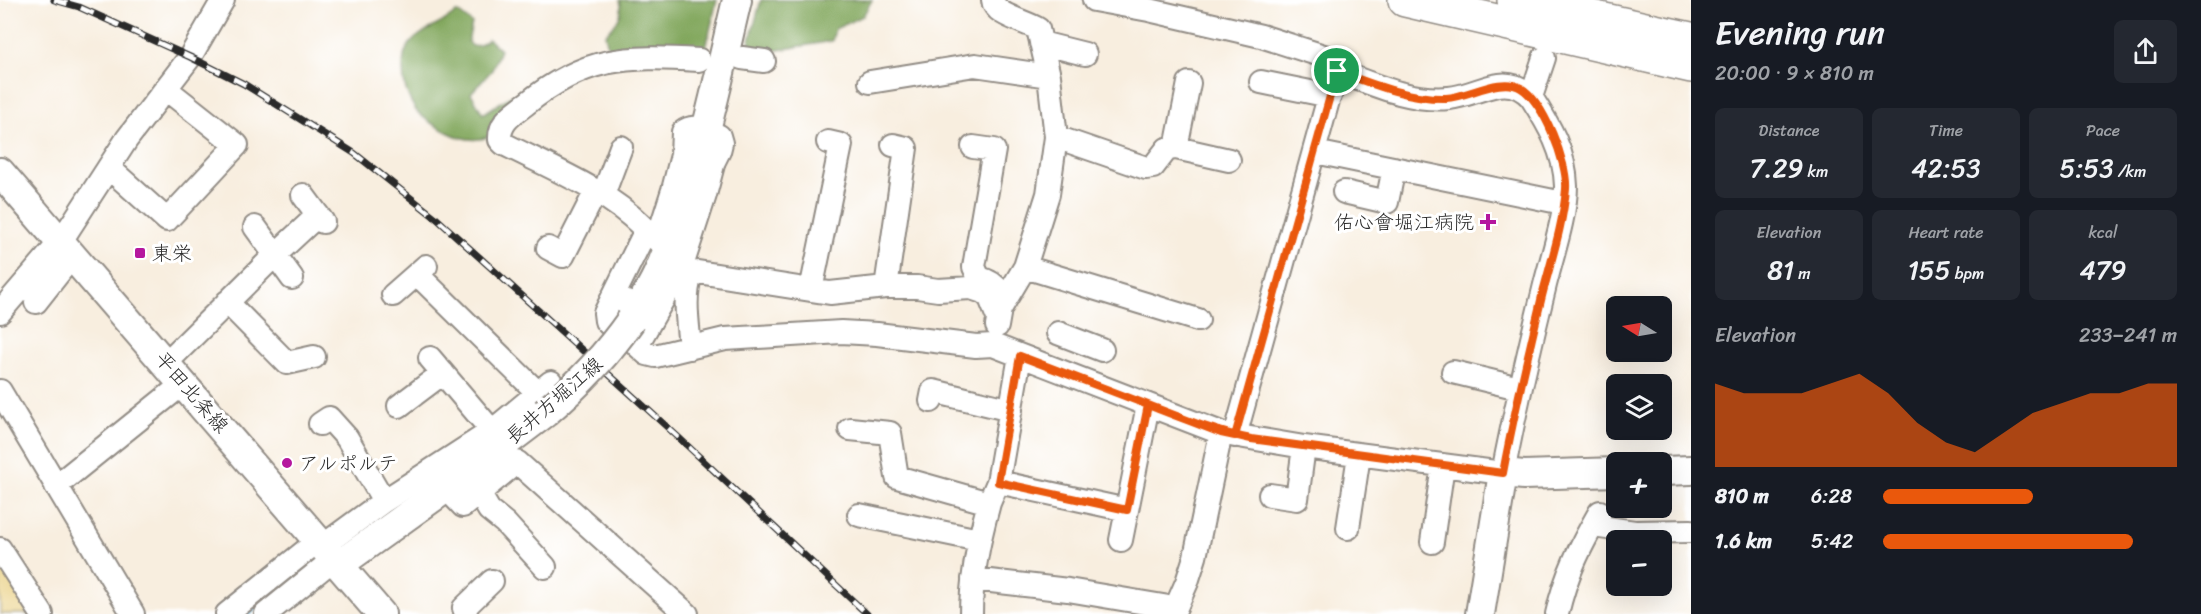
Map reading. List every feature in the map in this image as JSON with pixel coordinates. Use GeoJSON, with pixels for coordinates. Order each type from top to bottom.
{"type":"FeatureCollection","features":[{"type":"Feature","properties":{"kind":"highway"},"geometry":{"type":"LineString","coordinates":[[1405,0],[1691,66]]}},
{"type":"Feature","properties":{"kind":"highway"},"geometry":{"type":"LineString","coordinates":[[1514,0],[1691,39]]}},
{"type":"Feature","properties":{"kind":"main road","name":"長井方堀江線"},"geometry":{"type":"LineString","coordinates":[[329,552],[446,488],[545,396],[584,378],[627,330],[657,275],[671,243],[706,130],[737,0]]}},
{"type":"Feature","properties":{"kind":"main road","name":"平田北条線"},"geometry":{"type":"LineString","coordinates":[[0,172],[381,614]]}},
{"type":"Feature","properties":{"kind":"main road"},"geometry":{"type":"LineString","coordinates":[[1672,471],[1691,470]]}},
{"type":"Feature","properties":{"kind":"main road"},"geometry":{"type":"LineString","coordinates":[[1480,614],[1503,473],[1524,475],[1606,472]]}},
{"type":"Feature","properties":{"kind":"street"},"geometry":{"type":"LineString","coordinates":[[993,0],[997,10],[1038,29],[1049,76],[1056,137],[1048,194],[1024,267],[1001,310],[993,345]]}},
{"type":"Feature","properties":{"kind":"street"},"geometry":{"type":"LineString","coordinates":[[973,579],[1068,590],[1174,611],[1187,582],[1195,556],[1228,434],[1315,152],[1337,71],[1339,61],[1261,36],[1149,10],[1094,0]]}},
{"type":"Feature","properties":{"kind":"street"},"geometry":{"type":"LineString","coordinates":[[36,302],[127,139],[190,57],[215,3]]}},
{"type":"Feature","properties":{"kind":"street"},"geometry":{"type":"LineString","coordinates":[[1041,43],[1084,54]]}},
{"type":"Feature","properties":{"kind":"street"},"geometry":{"type":"LineString","coordinates":[[699,60],[657,57],[608,61],[580,70],[540,93],[506,121],[500,134],[500,140],[504,144],[600,194],[625,209],[643,227],[643,236],[605,313],[606,321],[627,330],[647,354],[654,356],[725,339],[841,332],[976,346],[993,345],[1228,434],[1359,455],[1503,473],[1520,387],[1566,187],[1562,157],[1552,129],[1522,88],[1496,85],[1448,98],[1422,97],[1394,91],[1337,71]]}},
{"type":"Feature","properties":{"kind":"street"},"geometry":{"type":"LineString","coordinates":[[1531,98],[1544,58]]}},
{"type":"Feature","properties":{"kind":"street"},"geometry":{"type":"LineString","coordinates":[[870,81],[975,65],[1049,76]]}},
{"type":"Feature","properties":{"kind":"street"},"geometry":{"type":"LineString","coordinates":[[1261,82],[1330,96]]}},
{"type":"Feature","properties":{"kind":"street"},"geometry":{"type":"LineString","coordinates":[[1176,148],[1189,83]]}},
{"type":"Feature","properties":{"kind":"street"},"geometry":{"type":"LineString","coordinates":[[109,168],[167,220],[237,146],[166,89]]}},
{"type":"Feature","properties":{"kind":"street"},"geometry":{"type":"LineString","coordinates":[[1056,137],[1146,168],[1153,167],[1167,149],[1176,148],[1229,160]]}},
{"type":"Feature","properties":{"kind":"street"},"geometry":{"type":"LineString","coordinates":[[811,290],[841,146],[828,142]]}},
{"type":"Feature","properties":{"kind":"street"},"geometry":{"type":"LineString","coordinates":[[886,287],[906,148],[893,145]]}},
{"type":"Feature","properties":{"kind":"street"},"geometry":{"type":"LineString","coordinates":[[548,248],[563,256],[600,194],[621,147]]}},
{"type":"Feature","properties":{"kind":"street"},"geometry":{"type":"LineString","coordinates":[[972,147],[994,150],[974,267],[979,278],[986,279],[995,285],[1001,310]]}},
{"type":"Feature","properties":{"kind":"street"},"geometry":{"type":"LineString","coordinates":[[1315,152],[1563,203]]}},
{"type":"Feature","properties":{"kind":"street"},"geometry":{"type":"LineString","coordinates":[[1344,192],[1387,202],[1394,168]]}},
{"type":"Feature","properties":{"kind":"street"},"geometry":{"type":"LineString","coordinates":[[56,486],[175,373],[227,302],[275,255],[320,219],[303,195]]}},
{"type":"Feature","properties":{"kind":"street"},"geometry":{"type":"LineString","coordinates":[[255,227],[292,278]]}},
{"type":"Feature","properties":{"kind":"street"},"geometry":{"type":"LineString","coordinates":[[0,312],[67,248]]}},
{"type":"Feature","properties":{"kind":"street"},"geometry":{"type":"LineString","coordinates":[[1024,267],[1197,322]]}},
{"type":"Feature","properties":{"kind":"street"},"geometry":{"type":"LineString","coordinates":[[266,614],[384,501],[545,396],[422,270],[393,295]]}},
{"type":"Feature","properties":{"kind":"street"},"geometry":{"type":"LineString","coordinates":[[690,348],[686,299],[691,274],[698,272],[830,293],[886,287],[917,287],[938,291],[971,288],[983,292],[1001,310]]}},
{"type":"Feature","properties":{"kind":"street"},"geometry":{"type":"LineString","coordinates":[[227,302],[287,363],[314,357]]}},
{"type":"Feature","properties":{"kind":"street"},"geometry":{"type":"LineString","coordinates":[[1058,333],[1094,347],[1073,376]]}},
{"type":"Feature","properties":{"kind":"street"},"geometry":{"type":"LineString","coordinates":[[971,614],[979,540],[989,503],[998,482],[1020,356]]}},
{"type":"Feature","properties":{"kind":"street"},"geometry":{"type":"LineString","coordinates":[[399,406],[437,365],[492,431]]}},
{"type":"Feature","properties":{"kind":"street"},"geometry":{"type":"LineString","coordinates":[[1453,372],[1520,387]]}},
{"type":"Feature","properties":{"kind":"street"},"geometry":{"type":"LineString","coordinates":[[0,391],[133,614]]}},
{"type":"Feature","properties":{"kind":"street"},"geometry":{"type":"LineString","coordinates":[[931,401],[933,391],[1011,410]]}},
{"type":"Feature","properties":{"kind":"street"},"geometry":{"type":"LineString","coordinates":[[1120,540],[1148,405]]}},
{"type":"Feature","properties":{"kind":"street"},"geometry":{"type":"LineString","coordinates":[[320,424],[329,418],[346,438],[384,501]]}},
{"type":"Feature","properties":{"kind":"street"},"geometry":{"type":"LineString","coordinates":[[850,429],[890,433],[897,477],[989,503]]}},
{"type":"Feature","properties":{"kind":"street"},"geometry":{"type":"LineString","coordinates":[[1270,495],[1297,499],[1304,447]]}},
{"type":"Feature","properties":{"kind":"street"},"geometry":{"type":"LineString","coordinates":[[1349,528],[1359,455]]}},
{"type":"Feature","properties":{"kind":"street"},"geometry":{"type":"LineString","coordinates":[[446,488],[463,507],[518,462],[681,612]]}},
{"type":"Feature","properties":{"kind":"street"},"geometry":{"type":"LineString","coordinates":[[1432,542],[1443,465]]}},
{"type":"Feature","properties":{"kind":"street"},"geometry":{"type":"LineString","coordinates":[[998,482],[1127,510]]}},
{"type":"Feature","properties":{"kind":"street"},"geometry":{"type":"LineString","coordinates":[[479,494],[489,510],[545,567]]}},
{"type":"Feature","properties":{"kind":"street"},"geometry":{"type":"LineString","coordinates":[[859,515],[979,540]]}},
{"type":"Feature","properties":{"kind":"street"},"geometry":{"type":"LineString","coordinates":[[1557,614],[1581,544],[1597,519],[1635,532],[1691,531]]}},
{"type":"Feature","properties":{"kind":"street"},"geometry":{"type":"LineString","coordinates":[[0,549],[42,614]]}},
{"type":"Feature","properties":{"kind":"street"},"geometry":{"type":"LineString","coordinates":[[227,614],[329,552]]}},
{"type":"Feature","properties":{"kind":"street"},"geometry":{"type":"LineString","coordinates":[[466,614],[464,608],[492,581]]}},
{"type":"Feature","properties":{"kind":"green space"},"geometry":{"type":"Polygon","coordinates":[[[620,0],[717,0],[705,52],[610,56],[605,34],[620,15],[620,0]]]}},
{"type":"Feature","properties":{"kind":"green space"},"geometry":{"type":"Polygon","coordinates":[[[761,0],[872,0],[863,16],[835,29],[832,41],[772,51],[748,47],[761,0]]]}},
{"type":"Feature","properties":{"kind":"green space"},"geometry":{"type":"Polygon","coordinates":[[[455,13],[459,13],[472,23],[468,42],[472,46],[480,45],[488,39],[500,50],[492,70],[471,93],[483,114],[509,97],[523,93],[489,137],[481,139],[467,139],[446,132],[426,119],[415,109],[405,86],[403,62],[411,42],[455,13]]]}},
{"type":"Feature","properties":{"kind":"sand"},"geometry":{"type":"Polygon","coordinates":[[[0,565],[32,614],[0,614],[0,565]]]}},
{"type":"Feature","properties":{"kind":"waterway"},"geometry":{"type":"LineString","coordinates":[[248,614],[302,569]]}},
{"type":"Feature","properties":{"kind":"railway"},"geometry":{"type":"LineString","coordinates":[[54,0],[79,7],[244,84],[354,153],[436,218],[677,436],[867,614]]}},
{"type":"Feature","properties":{"kind":"place","name":"佑心會堀江病院"},"geometry":{"type":"Point","coordinates":[1488,222]}},
{"type":"Feature","properties":{"kind":"place","name":"東栄"},"geometry":{"type":"Point","coordinates":[140,253]}},
{"type":"Feature","properties":{"kind":"place","name":"アルポルテ"},"geometry":{"type":"Point","coordinates":[287,463]}},
{"type":"Feature","properties":{"kind":"route"},"geometry":{"type":"LineString","coordinates":[[1337,71],[1235,436],[1221,433],[1148,405],[1020,356],[998,482],[1127,510],[1148,405],[1221,433],[1235,436],[1503,473],[1520,387],[1561,220],[1566,187],[1562,157],[1552,129],[1522,88],[1512,85],[1496,85],[1448,98],[1422,97],[1394,91],[1337,71]]}}]}
